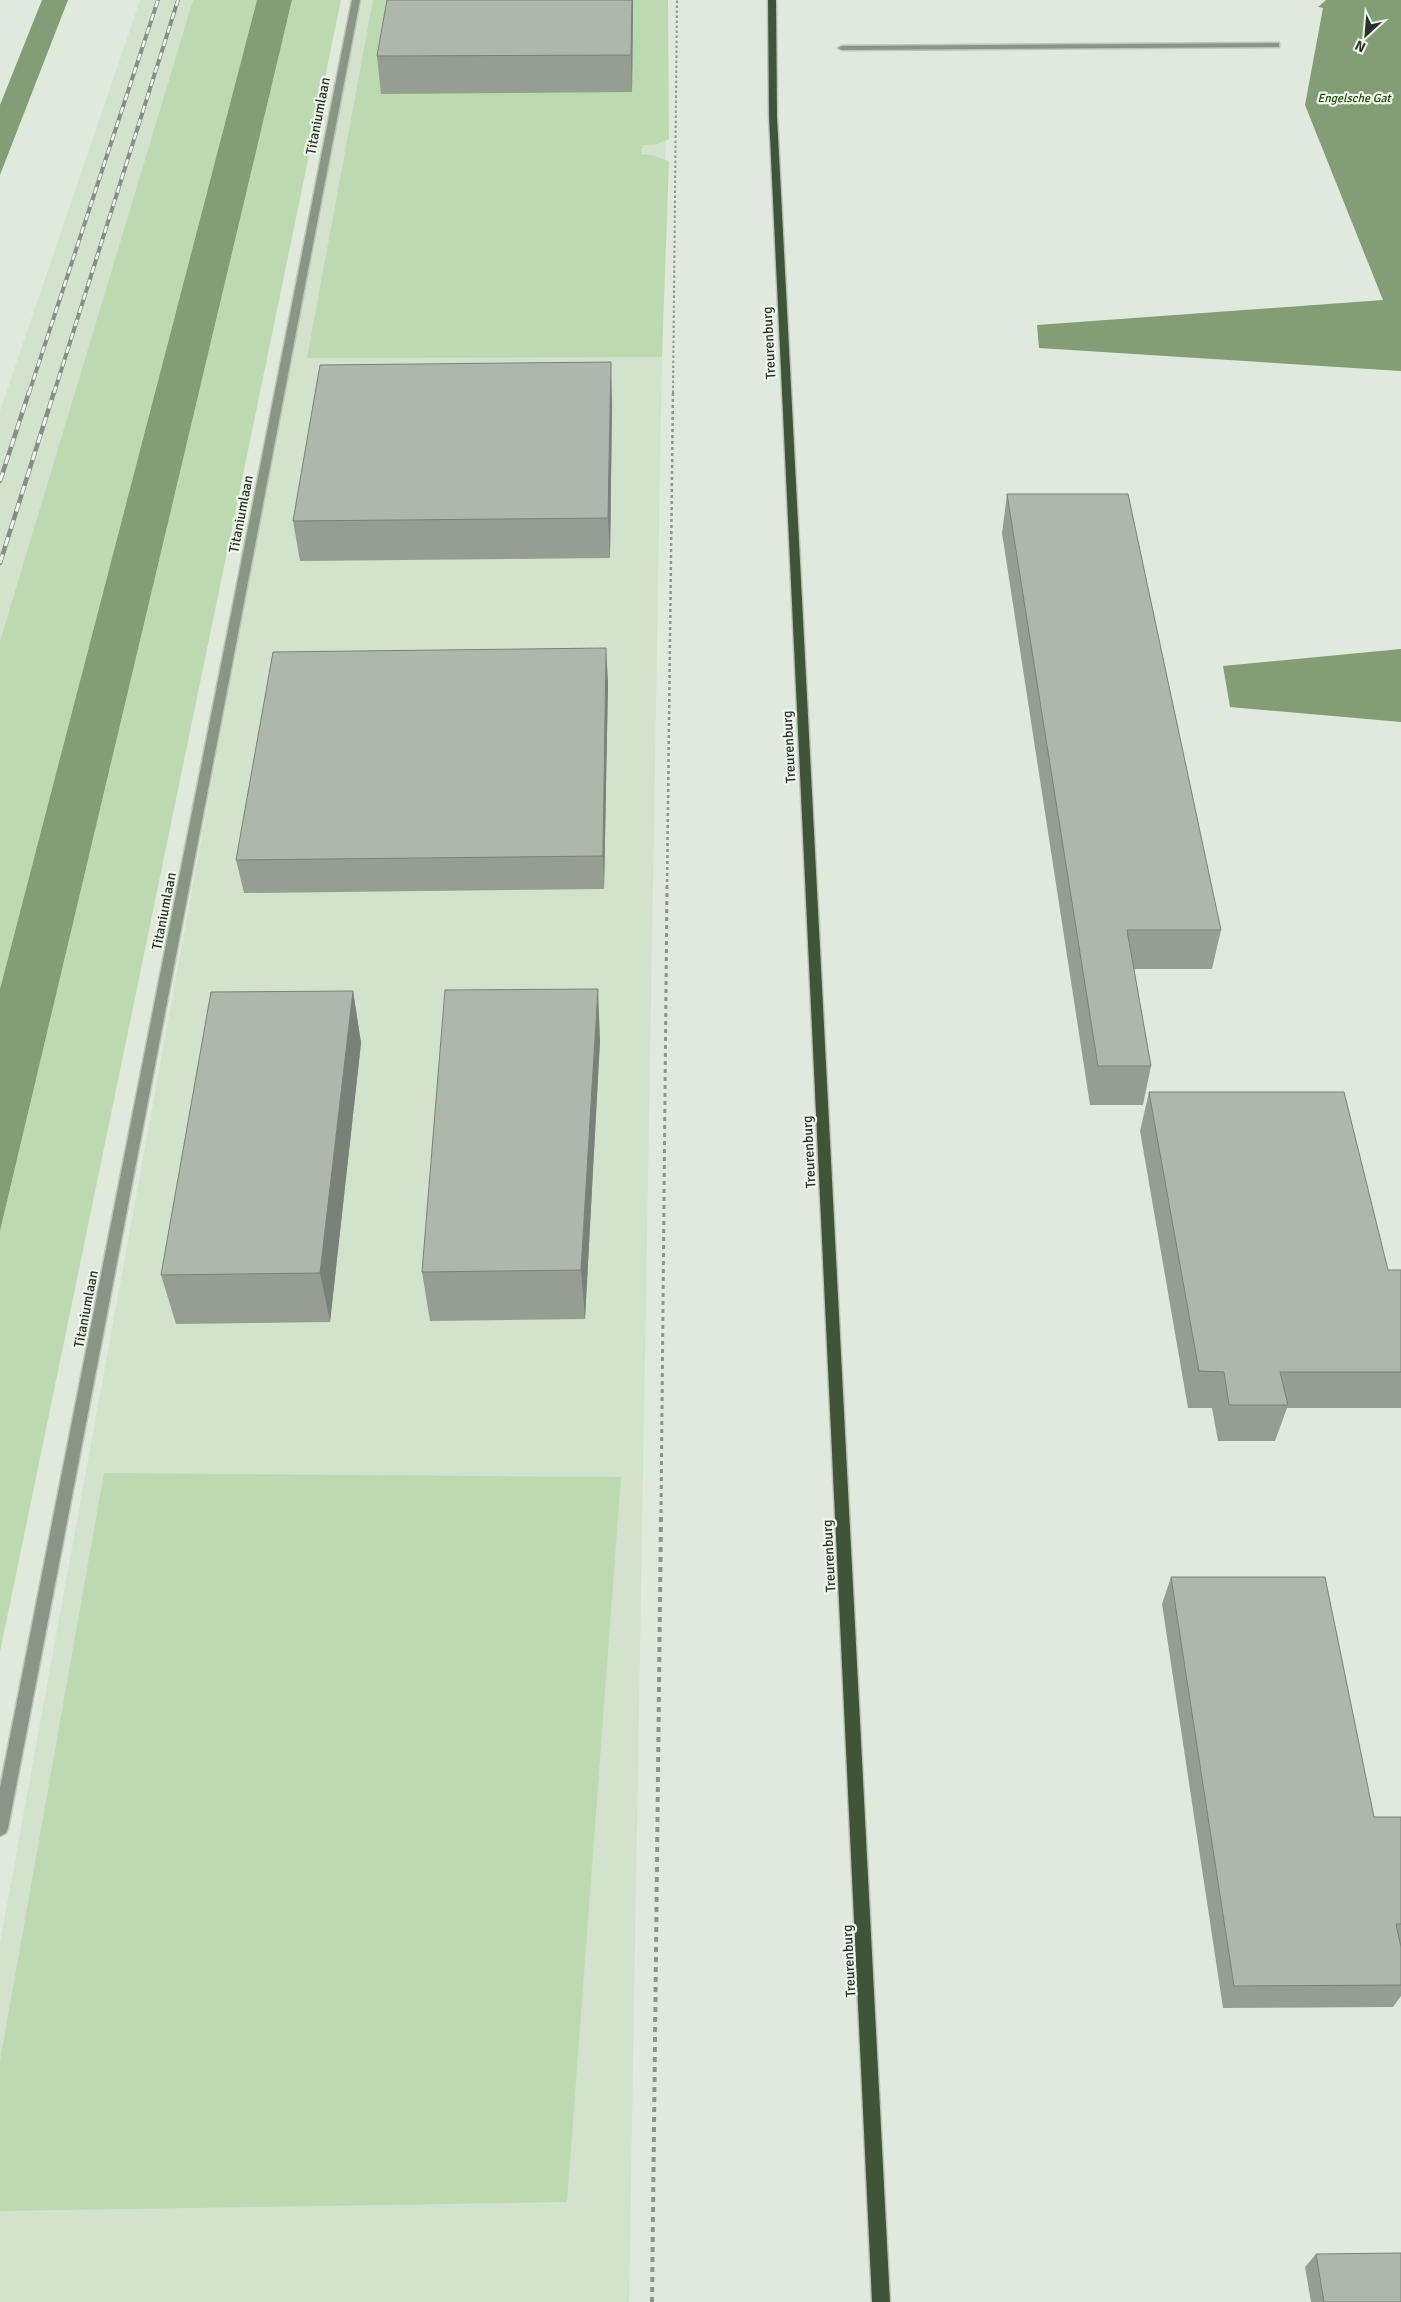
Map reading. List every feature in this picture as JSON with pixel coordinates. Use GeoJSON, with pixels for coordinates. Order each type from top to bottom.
{"type":"FeatureCollection","features":[{"type":"Feature","properties":{"kind":"main road","name":"Treurenburg"},"geometry":{"type":"LineString","coordinates":[[772,0],[773,116],[781,293],[881,2302]]}},
{"type":"Feature","properties":{"kind":"street","name":"Titaniumlaan"},"geometry":{"type":"LineString","coordinates":[[0,1828],[356,0]]}},
{"type":"Feature","properties":{"kind":"street"},"geometry":{"type":"LineString","coordinates":[[842,48],[1276,45]]}},
{"type":"Feature","properties":{"kind":"path"},"geometry":{"type":"LineString","coordinates":[[652,2302],[677,0]]}},
{"type":"Feature","properties":{"kind":"shaded area"},"geometry":{"type":"Polygon","coordinates":[[[140,0],[193,0],[0,641],[0,411],[140,0]]]}},
{"type":"Feature","properties":{"kind":"shaded area"},"geometry":{"type":"Polygon","coordinates":[[[193,0],[257,0],[0,989],[0,641],[193,0]]]}},
{"type":"Feature","properties":{"kind":"shaded area"},"geometry":{"type":"Polygon","coordinates":[[[292,0],[341,0],[0,1652],[0,1231],[292,0]]]}},
{"type":"Feature","properties":{"kind":"shaded area"},"geometry":{"type":"Polygon","coordinates":[[[354,0],[668,0],[629,2302],[0,2302],[0,1943],[354,0]]]}},
{"type":"Feature","properties":{"kind":"shaded area"},"geometry":{"type":"Polygon","coordinates":[[[373,0],[668,0],[669,139],[657,144],[643,145],[641,154],[669,161],[662,357],[307,358],[373,0]]]}},
{"type":"Feature","properties":{"kind":"shaded area"},"geometry":{"type":"Polygon","coordinates":[[[104,1473],[621,1477],[567,2202],[0,2211],[0,2061],[104,1473]]]}},
{"type":"Feature","properties":{"kind":"water"},"geometry":{"type":"Polygon","coordinates":[[[42,0],[68,0],[0,175],[0,105],[42,0]]]}},
{"type":"Feature","properties":{"kind":"water"},"geometry":{"type":"Polygon","coordinates":[[[257,0],[292,0],[0,1231],[0,989],[257,0]]]}},
{"type":"Feature","properties":{"kind":"water","name":"Engelsche Gat"},"geometry":{"type":"Polygon","coordinates":[[[1326,0],[1401,0],[1401,371],[1039,348],[1037,325],[1383,300],[1305,105],[1323,8],[1318,7],[1326,0]]]}},
{"type":"Feature","properties":{"kind":"water"},"geometry":{"type":"Polygon","coordinates":[[[1401,649],[1401,722],[1230,707],[1223,666],[1401,649]]]}},
{"type":"Feature","properties":{"kind":"building"},"geometry":{"type":"Polygon","coordinates":[[[387,0],[632,0],[631,55],[377,56],[387,0]]]}},
{"type":"Feature","properties":{"kind":"building"},"geometry":{"type":"Polygon","coordinates":[[[611,362],[608,518],[293,521],[320,365],[611,362]]]}},
{"type":"Feature","properties":{"kind":"building"},"geometry":{"type":"Polygon","coordinates":[[[1007,494],[1128,494],[1221,930],[1127,930],[1151,1066],[1098,1066],[1007,494]]]}},
{"type":"Feature","properties":{"kind":"building"},"geometry":{"type":"Polygon","coordinates":[[[606,648],[603,856],[236,860],[273,652],[606,648]]]}},
{"type":"Feature","properties":{"kind":"building"},"geometry":{"type":"Polygon","coordinates":[[[598,989],[581,1270],[422,1272],[445,990],[598,989]]]}},
{"type":"Feature","properties":{"kind":"building"},"geometry":{"type":"Polygon","coordinates":[[[353,991],[320,1273],[161,1275],[211,992],[353,991]]]}},
{"type":"Feature","properties":{"kind":"building"},"geometry":{"type":"Polygon","coordinates":[[[1149,1092],[1344,1092],[1388,1270],[1401,1270],[1401,1372],[1280,1372],[1288,1405],[1229,1405],[1224,1372],[1199,1371],[1149,1092]]]}},
{"type":"Feature","properties":{"kind":"building"},"geometry":{"type":"Polygon","coordinates":[[[1171,1577],[1325,1577],[1374,1817],[1401,1817],[1401,1924],[1396,1924],[1401,1947],[1401,1985],[1234,1986],[1171,1577]]]}},
{"type":"Feature","properties":{"kind":"building"},"geometry":{"type":"Polygon","coordinates":[[[1401,2253],[1401,2302],[1324,2302],[1316,2254],[1401,2253]]]}},
{"type":"Feature","properties":{"kind":"railway"},"geometry":{"type":"LineString","coordinates":[[29,393],[158,0]]}},
{"type":"Feature","properties":{"kind":"railway"},"geometry":{"type":"LineString","coordinates":[[54,393],[178,0]]}},
{"type":"Feature","properties":{"kind":"railway"},"geometry":{"type":"LineString","coordinates":[[0,481],[29,392]]}},
{"type":"Feature","properties":{"kind":"railway"},"geometry":{"type":"LineString","coordinates":[[0,563],[54,392]]}}]}
